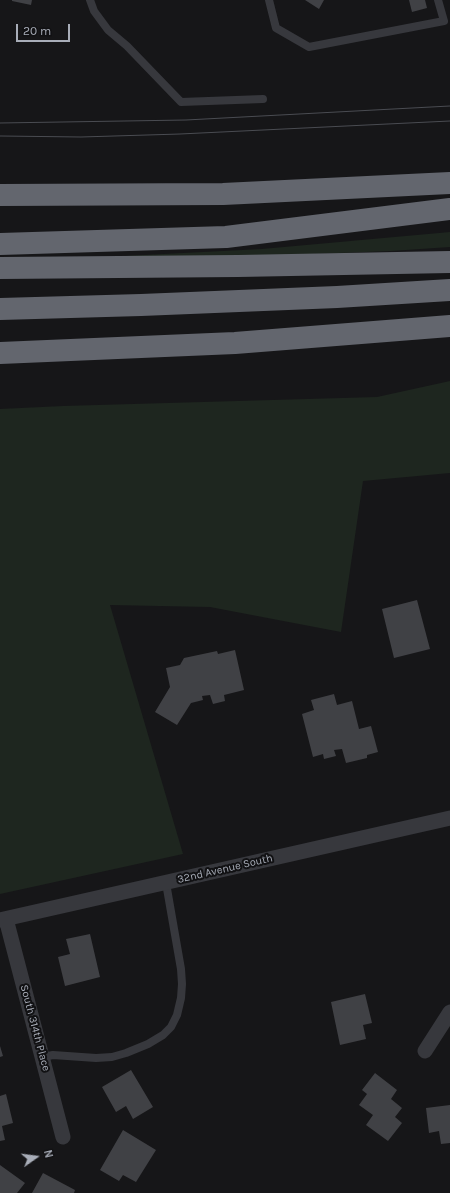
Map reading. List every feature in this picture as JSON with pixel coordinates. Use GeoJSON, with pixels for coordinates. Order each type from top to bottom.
{"type":"FeatureCollection","features":[{"type":"Feature","properties":{"kind":"highway"},"geometry":{"type":"LineString","coordinates":[[0,195],[223,194],[450,183]]}},
{"type":"Feature","properties":{"kind":"highway"},"geometry":{"type":"LineString","coordinates":[[0,244],[226,237],[450,209]]}},
{"type":"Feature","properties":{"kind":"highway"},"geometry":{"type":"LineString","coordinates":[[0,268],[246,266],[450,262]]}},
{"type":"Feature","properties":{"kind":"highway"},"geometry":{"type":"LineString","coordinates":[[0,309],[306,298],[450,290]]}},
{"type":"Feature","properties":{"kind":"highway"},"geometry":{"type":"LineString","coordinates":[[0,353],[235,342],[450,326]]}},
{"type":"Feature","properties":{"kind":"street","name":"32nd Avenue South"},"geometry":{"type":"LineString","coordinates":[[3,920],[450,818]]}},
{"type":"Feature","properties":{"kind":"street","name":"South 314th Place"},"geometry":{"type":"LineString","coordinates":[[3,920],[63,1137]]}},
{"type":"Feature","properties":{"kind":"street"},"geometry":{"type":"LineString","coordinates":[[425,1051],[450,1012]]}},
{"type":"Feature","properties":{"kind":"lane"},"geometry":{"type":"LineString","coordinates":[[90,0],[94,11],[108,30],[127,46],[180,102],[263,99]]}},
{"type":"Feature","properties":{"kind":"lane"},"geometry":{"type":"LineString","coordinates":[[270,0],[276,28],[309,47],[444,21],[438,0]]}},
{"type":"Feature","properties":{"kind":"lane"},"geometry":{"type":"LineString","coordinates":[[42,1057],[112,1057],[148,1044],[163,1035],[171,1026],[177,1015],[181,998],[182,984],[181,969],[166,883]]}},
{"type":"Feature","properties":{"kind":"shaded area"},"geometry":{"type":"Polygon","coordinates":[[[450,232],[450,247],[262,256],[123,259],[124,256],[262,249],[450,232]]]}},
{"type":"Feature","properties":{"kind":"shaded area"},"geometry":{"type":"Polygon","coordinates":[[[450,381],[450,473],[363,481],[341,632],[210,607],[110,605],[183,854],[0,894],[0,409],[377,397],[450,381]]]}},
{"type":"Feature","properties":{"kind":"building"},"geometry":{"type":"Polygon","coordinates":[[[12,0],[32,0],[31,5],[12,0]]]}},
{"type":"Feature","properties":{"kind":"building"},"geometry":{"type":"Polygon","coordinates":[[[305,0],[324,0],[319,9],[305,0]]]}},
{"type":"Feature","properties":{"kind":"building"},"geometry":{"type":"Polygon","coordinates":[[[409,0],[425,0],[427,8],[412,12],[409,0]]]}},
{"type":"Feature","properties":{"kind":"building"},"geometry":{"type":"Polygon","coordinates":[[[417,600],[430,649],[394,658],[382,609],[417,600]]]}},
{"type":"Feature","properties":{"kind":"building"},"geometry":{"type":"Polygon","coordinates":[[[235,650],[244,690],[224,695],[225,701],[213,704],[210,695],[202,696],[203,700],[191,703],[177,725],[155,712],[170,687],[166,668],[180,665],[184,658],[217,651],[218,654],[235,650]]]}},
{"type":"Feature","properties":{"kind":"building"},"geometry":{"type":"Polygon","coordinates":[[[334,694],[337,705],[352,701],[359,729],[371,726],[378,752],[367,755],[367,758],[346,763],[342,749],[334,750],[336,756],[324,759],[323,754],[313,757],[302,714],[314,710],[311,700],[334,694]]]}},
{"type":"Feature","properties":{"kind":"building"},"geometry":{"type":"Polygon","coordinates":[[[90,934],[100,977],[65,986],[58,957],[70,954],[66,939],[90,934]]]}},
{"type":"Feature","properties":{"kind":"building"},"geometry":{"type":"Polygon","coordinates":[[[365,994],[372,1023],[363,1025],[366,1039],[340,1045],[331,1002],[365,994]]]}},
{"type":"Feature","properties":{"kind":"building"},"geometry":{"type":"Polygon","coordinates":[[[0,1046],[3,1056],[0,1057],[0,1046]]]}},
{"type":"Feature","properties":{"kind":"building"},"geometry":{"type":"Polygon","coordinates":[[[131,1070],[153,1107],[133,1119],[126,1106],[116,1112],[102,1087],[131,1070]]]}},
{"type":"Feature","properties":{"kind":"building"},"geometry":{"type":"Polygon","coordinates":[[[375,1073],[397,1090],[391,1099],[402,1108],[395,1117],[402,1123],[388,1141],[366,1125],[373,1115],[359,1105],[367,1094],[362,1090],[375,1073]]]}},
{"type":"Feature","properties":{"kind":"building"},"geometry":{"type":"Polygon","coordinates":[[[6,1094],[13,1123],[2,1126],[5,1140],[0,1141],[0,1096],[6,1094]]]}},
{"type":"Feature","properties":{"kind":"building"},"geometry":{"type":"Polygon","coordinates":[[[450,1105],[450,1143],[441,1144],[439,1131],[429,1133],[426,1108],[450,1105]]]}},
{"type":"Feature","properties":{"kind":"building"},"geometry":{"type":"Polygon","coordinates":[[[123,1130],[156,1150],[136,1182],[123,1175],[119,1181],[100,1170],[123,1130]]]}},
{"type":"Feature","properties":{"kind":"building"},"geometry":{"type":"Polygon","coordinates":[[[0,1165],[25,1183],[17,1193],[0,1193],[0,1165]]]}},
{"type":"Feature","properties":{"kind":"building"},"geometry":{"type":"Polygon","coordinates":[[[43,1173],[75,1190],[74,1193],[32,1193],[43,1173]]]}},
{"type":"Feature","properties":{"kind":"tram line"},"geometry":{"type":"LineString","coordinates":[[0,123],[186,120],[450,106]]}},
{"type":"Feature","properties":{"kind":"tram line"},"geometry":{"type":"LineString","coordinates":[[0,136],[81,137],[180,134],[450,121]]}}]}
